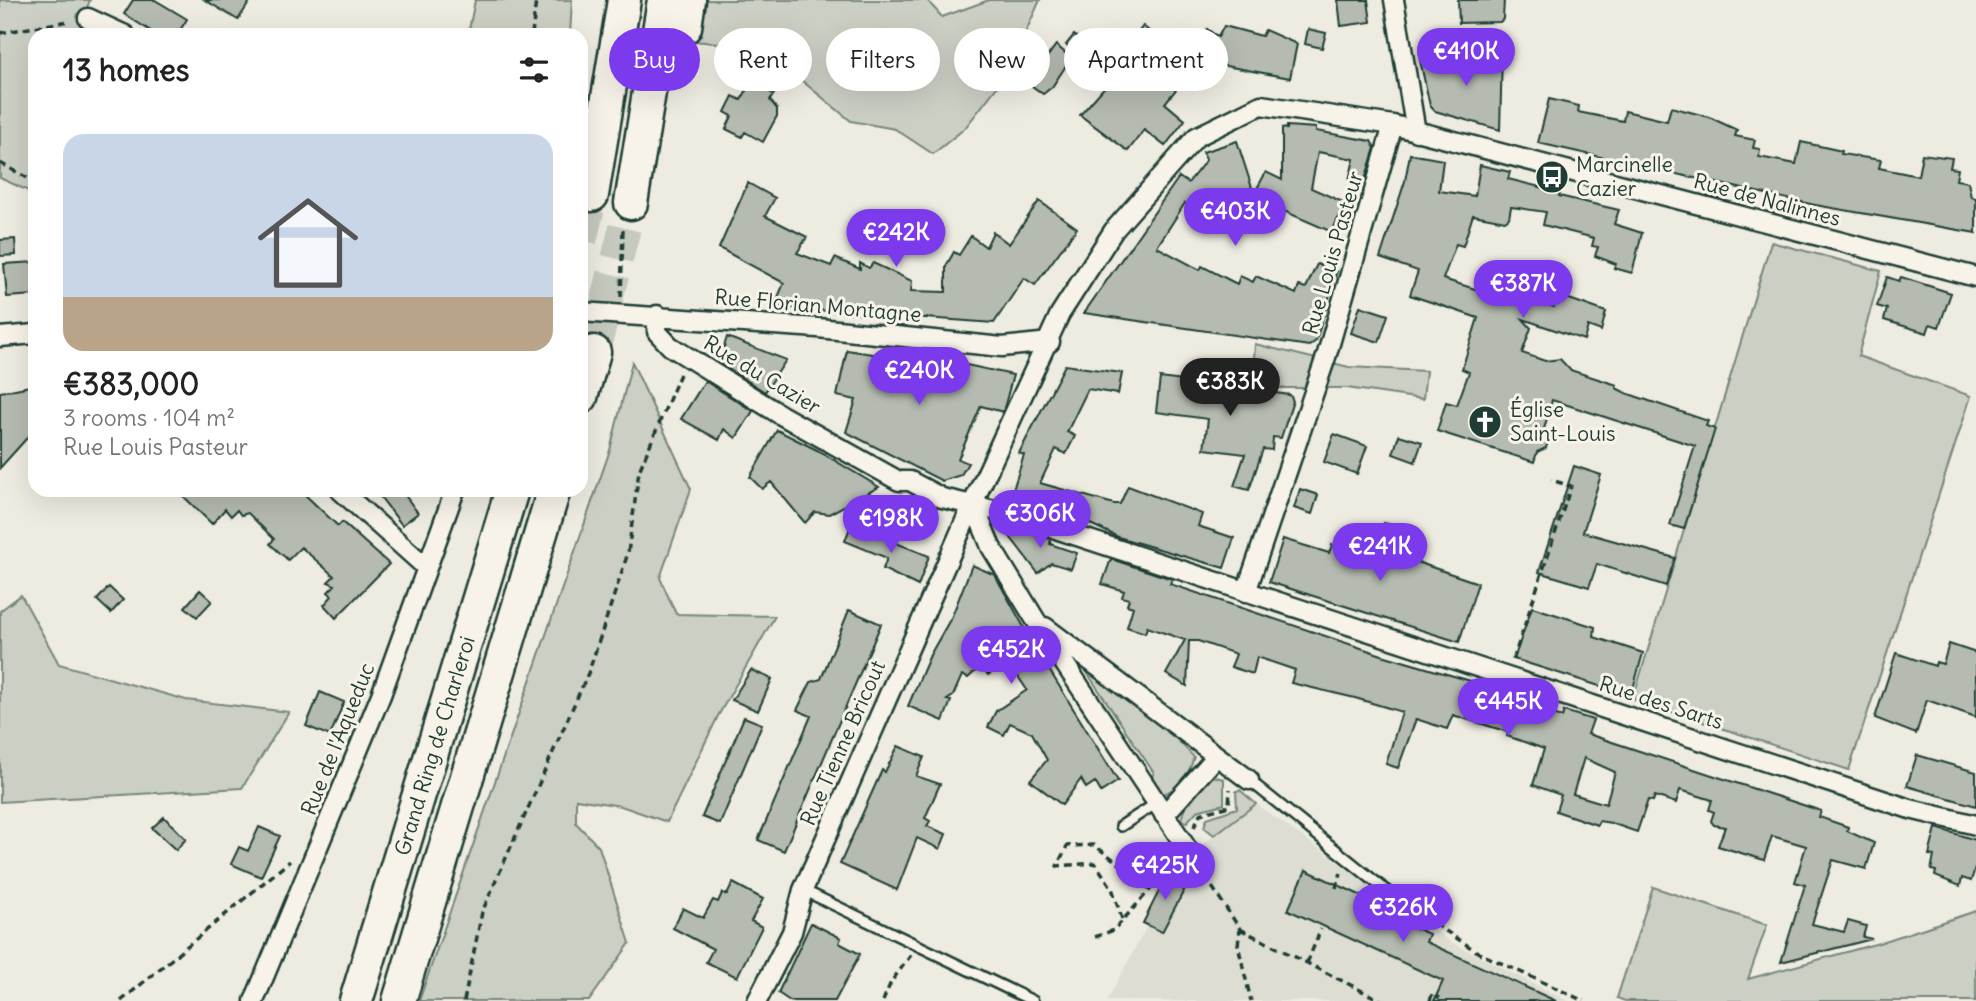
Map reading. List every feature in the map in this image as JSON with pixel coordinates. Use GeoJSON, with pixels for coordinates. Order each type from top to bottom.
{"type":"FeatureCollection","features":[{"type":"Feature","properties":{"kind":"highway"},"geometry":{"type":"LineString","coordinates":[[602,0],[596,55],[608,95]]}},
{"type":"Feature","properties":{"kind":"highway"},"geometry":{"type":"LineString","coordinates":[[592,195],[624,0]]}},
{"type":"Feature","properties":{"kind":"highway"},"geometry":{"type":"LineString","coordinates":[[660,28],[664,0]]}},
{"type":"Feature","properties":{"kind":"highway"},"geometry":{"type":"LineString","coordinates":[[684,28],[689,0]]}},
{"type":"Feature","properties":{"kind":"highway"},"geometry":{"type":"LineString","coordinates":[[627,214],[649,91]]}},
{"type":"Feature","properties":{"kind":"highway"},"geometry":{"type":"LineString","coordinates":[[588,373],[594,352]]}},
{"type":"Feature","properties":{"kind":"highway","name":"Grand Ring de Charleroi"},"geometry":{"type":"LineString","coordinates":[[356,1001],[510,497]]}},
{"type":"Feature","properties":{"kind":"highway","name":"Grand Ring de Charleroi"},"geometry":{"type":"LineString","coordinates":[[398,1001],[552,497]]}},
{"type":"Feature","properties":{"kind":"street"},"geometry":{"type":"LineString","coordinates":[[1394,0],[1416,132]]}},
{"type":"Feature","properties":{"kind":"street"},"geometry":{"type":"LineString","coordinates":[[88,18],[110,28]]}},
{"type":"Feature","properties":{"kind":"street","name":"Rue de Nalinnes"},"geometry":{"type":"LineString","coordinates":[[973,503],[1050,342],[1060,314],[1114,230],[1196,137],[1261,105],[1393,125],[1976,278]]}},
{"type":"Feature","properties":{"kind":"street","name":"Rue Louis Pasteur"},"geometry":{"type":"LineString","coordinates":[[1246,592],[1327,354],[1393,125]]}},
{"type":"Feature","properties":{"kind":"street","name":"Rue Florian Montagne"},"geometry":{"type":"LineString","coordinates":[[588,312],[657,315],[1002,347],[1050,342]]}},
{"type":"Feature","properties":{"kind":"street","name":"Rue du Cazier"},"geometry":{"type":"LineString","coordinates":[[657,315],[659,335],[687,357],[781,415],[899,481],[910,481],[942,498],[973,503]]}},
{"type":"Feature","properties":{"kind":"street"},"geometry":{"type":"LineString","coordinates":[[0,337],[28,335]]}},
{"type":"Feature","properties":{"kind":"street"},"geometry":{"type":"LineString","coordinates":[[348,497],[427,568]]}},
{"type":"Feature","properties":{"kind":"street","name":"Rue de l'Aqueduc"},"geometry":{"type":"LineString","coordinates":[[254,1001],[381,695],[452,497]]}},
{"type":"Feature","properties":{"kind":"street"},"geometry":{"type":"LineString","coordinates":[[973,503],[991,547],[1035,619],[1188,850]]}},
{"type":"Feature","properties":{"kind":"street","name":"Rue des Sarts"},"geometry":{"type":"LineString","coordinates":[[973,503],[1910,809],[1976,825]]}},
{"type":"Feature","properties":{"kind":"street","name":"Rue Tienne Bricout"},"geometry":{"type":"LineString","coordinates":[[757,1001],[792,932],[803,890],[973,503]]}},
{"type":"Feature","properties":{"kind":"street"},"geometry":{"type":"LineString","coordinates":[[1035,619],[1249,780]]}},
{"type":"Feature","properties":{"kind":"street"},"geometry":{"type":"LineString","coordinates":[[1161,809],[1217,756]]}},
{"type":"Feature","properties":{"kind":"lane"},"geometry":{"type":"LineString","coordinates":[[1249,780],[1392,897]]}},
{"type":"Feature","properties":{"kind":"lane"},"geometry":{"type":"LineString","coordinates":[[1121,826],[1161,809]]}},
{"type":"Feature","properties":{"kind":"lane"},"geometry":{"type":"LineString","coordinates":[[803,890],[1033,1001]]}},
{"type":"Feature","properties":{"kind":"path"},"geometry":{"type":"LineString","coordinates":[[533,28],[536,0]]}},
{"type":"Feature","properties":{"kind":"path"},"geometry":{"type":"LineString","coordinates":[[29,28],[88,18]]}},
{"type":"Feature","properties":{"kind":"path"},"geometry":{"type":"LineString","coordinates":[[0,33],[28,28]]}},
{"type":"Feature","properties":{"kind":"path"},"geometry":{"type":"LineString","coordinates":[[0,163],[28,177]]}},
{"type":"Feature","properties":{"kind":"path"},"geometry":{"type":"LineString","coordinates":[[621,313],[627,214]]}},
{"type":"Feature","properties":{"kind":"path"},"geometry":{"type":"LineString","coordinates":[[464,1001],[482,912],[589,671],[628,554],[639,471],[687,357]]}},
{"type":"Feature","properties":{"kind":"path"},"geometry":{"type":"LineString","coordinates":[[1507,677],[1571,486],[1551,480]]}},
{"type":"Feature","properties":{"kind":"path"},"geometry":{"type":"LineString","coordinates":[[1188,850],[1200,814],[1229,806],[1230,784],[1249,780]]}},
{"type":"Feature","properties":{"kind":"path"},"geometry":{"type":"LineString","coordinates":[[1122,919],[1112,888],[1095,863],[1057,866],[1067,846],[1094,845],[1133,873],[1148,889]]}},
{"type":"Feature","properties":{"kind":"path"},"geometry":{"type":"LineString","coordinates":[[1095,937],[1114,930],[1156,883],[1145,866],[1188,850]]}},
{"type":"Feature","properties":{"kind":"path"},"geometry":{"type":"LineString","coordinates":[[1188,850],[1240,929],[1382,1001]]}},
{"type":"Feature","properties":{"kind":"path"},"geometry":{"type":"LineString","coordinates":[[121,1001],[300,852]]}},
{"type":"Feature","properties":{"kind":"path"},"geometry":{"type":"LineString","coordinates":[[1392,897],[1479,953],[1584,1001]]}},
{"type":"Feature","properties":{"kind":"path"},"geometry":{"type":"LineString","coordinates":[[1240,929],[1239,954],[1251,1001]]}},
{"type":"Feature","properties":{"kind":"path"},"geometry":{"type":"LineString","coordinates":[[1307,963],[1321,929]]}},
{"type":"Feature","properties":{"kind":"path"},"geometry":{"type":"LineString","coordinates":[[883,1001],[891,982],[916,945]]}},
{"type":"Feature","properties":{"kind":"path"},"geometry":{"type":"LineString","coordinates":[[1430,1001],[1432,995],[1440,998]]}},
{"type":"Feature","properties":{"kind":"shaded area"},"geometry":{"type":"Polygon","coordinates":[[[0,0],[90,0],[84,15],[86,28],[28,28],[28,191],[0,178],[0,0]]]}},
{"type":"Feature","properties":{"kind":"shaded area"},"geometry":{"type":"Polygon","coordinates":[[[475,0],[572,0],[570,28],[469,28],[475,0]]]}},
{"type":"Feature","properties":{"kind":"shaded area"},"geometry":{"type":"Polygon","coordinates":[[[699,0],[927,0],[942,17],[989,0],[1040,0],[1028,28],[954,28],[954,91],[994,91],[965,128],[933,154],[895,129],[851,121],[812,89],[812,28],[714,28],[714,43],[700,42],[700,28],[696,28],[699,0]]]}},
{"type":"Feature","properties":{"kind":"shaded area"},"geometry":{"type":"Polygon","coordinates":[[[1771,242],[1881,271],[1858,356],[1971,396],[1849,770],[1633,699],[1771,242]]]}},
{"type":"Feature","properties":{"kind":"shaded area"},"geometry":{"type":"Polygon","coordinates":[[[1255,344],[1349,367],[1426,371],[1423,399],[1347,388],[1252,388],[1255,344]]]}},
{"type":"Feature","properties":{"kind":"shaded area"},"geometry":{"type":"Polygon","coordinates":[[[632,362],[691,489],[660,578],[676,614],[775,616],[718,716],[667,822],[621,806],[576,799],[576,823],[599,847],[630,943],[589,1001],[419,1001],[610,450],[632,362]]]}},
{"type":"Feature","properties":{"kind":"shaded area"},"geometry":{"type":"Polygon","coordinates":[[[21,595],[59,664],[186,700],[289,712],[242,788],[0,802],[0,611],[21,595]]]}},
{"type":"Feature","properties":{"kind":"shaded area"},"geometry":{"type":"Polygon","coordinates":[[[1075,654],[1170,732],[1194,757],[1187,774],[1175,788],[1164,794],[1152,786],[1150,779],[1154,773],[1080,662],[1072,661],[1075,654]]]}},
{"type":"Feature","properties":{"kind":"shaded area"},"geometry":{"type":"Polygon","coordinates":[[[1212,776],[1224,779],[1224,804],[1197,811],[1186,823],[1181,819],[1185,808],[1212,776]]]}},
{"type":"Feature","properties":{"kind":"shaded area"},"geometry":{"type":"Polygon","coordinates":[[[1240,790],[1256,804],[1214,835],[1204,827],[1207,818],[1237,808],[1236,791],[1240,790]]]}},
{"type":"Feature","properties":{"kind":"shaded area"},"geometry":{"type":"Polygon","coordinates":[[[1256,804],[1451,942],[1568,1001],[1107,1001],[1182,860],[1256,804]]]}},
{"type":"Feature","properties":{"kind":"shaded area"},"geometry":{"type":"Polygon","coordinates":[[[1653,887],[1767,925],[1748,979],[1879,943],[1976,911],[1976,1001],[1625,1001],[1617,998],[1653,887]]]}},
{"type":"Feature","properties":{"kind":"building"},"geometry":{"type":"Polygon","coordinates":[[[133,0],[155,0],[187,19],[181,28],[146,28],[124,14],[133,0]]]}},
{"type":"Feature","properties":{"kind":"building"},"geometry":{"type":"Polygon","coordinates":[[[205,0],[251,0],[238,20],[205,0]]]}},
{"type":"Feature","properties":{"kind":"building"},"geometry":{"type":"Polygon","coordinates":[[[1338,0],[1368,0],[1371,22],[1341,26],[1338,0]]]}},
{"type":"Feature","properties":{"kind":"building"},"geometry":{"type":"Polygon","coordinates":[[[1458,0],[1504,0],[1503,19],[1500,22],[1459,23],[1458,0]]]}},
{"type":"Feature","properties":{"kind":"building"},"geometry":{"type":"Polygon","coordinates":[[[1224,26],[1262,36],[1265,30],[1297,44],[1290,78],[1228,66],[1228,28],[1223,28],[1224,26]]]}},
{"type":"Feature","properties":{"kind":"building"},"geometry":{"type":"Polygon","coordinates":[[[1308,29],[1326,33],[1322,48],[1305,44],[1308,29]]]}},
{"type":"Feature","properties":{"kind":"building"},"geometry":{"type":"Polygon","coordinates":[[[1056,45],[1064,52],[1064,69],[1050,89],[1050,53],[1056,45]]]}},
{"type":"Feature","properties":{"kind":"building"},"geometry":{"type":"Polygon","coordinates":[[[1502,54],[1500,130],[1435,111],[1430,106],[1420,60],[1462,61],[1462,55],[1502,54]]]}},
{"type":"Feature","properties":{"kind":"building"},"geometry":{"type":"Polygon","coordinates":[[[746,91],[768,91],[774,94],[770,100],[777,109],[777,116],[763,142],[745,132],[742,137],[726,129],[732,116],[725,112],[733,96],[741,100],[746,91]]]}},
{"type":"Feature","properties":{"kind":"building"},"geometry":{"type":"Polygon","coordinates":[[[1101,91],[1175,91],[1165,103],[1185,120],[1165,146],[1144,130],[1128,151],[1080,115],[1101,91]]]}},
{"type":"Feature","properties":{"kind":"building"},"geometry":{"type":"Polygon","coordinates":[[[1549,99],[1579,106],[1578,112],[1623,121],[1625,111],[1667,121],[1671,107],[1709,117],[1737,130],[1735,136],[1755,140],[1753,148],[1760,149],[1759,157],[1796,164],[1801,142],[1842,151],[1841,154],[1881,160],[1879,168],[1918,176],[1922,154],[1952,158],[1950,168],[1958,169],[1956,180],[1968,182],[1971,197],[1976,198],[1976,233],[1815,205],[1538,143],[1549,99]]]}},
{"type":"Feature","properties":{"kind":"building"},"geometry":{"type":"Polygon","coordinates":[[[1287,126],[1316,128],[1316,131],[1371,141],[1375,148],[1364,183],[1349,180],[1354,159],[1318,152],[1311,188],[1345,203],[1332,232],[1284,211],[1278,222],[1235,204],[1231,212],[1221,205],[1210,217],[1185,203],[1157,247],[1200,270],[1202,266],[1237,284],[1240,276],[1253,282],[1256,276],[1296,294],[1299,286],[1306,288],[1317,264],[1337,271],[1316,341],[1309,346],[1084,313],[1179,177],[1188,183],[1206,160],[1203,152],[1237,141],[1254,194],[1266,172],[1282,180],[1282,128],[1287,129],[1287,126]]]}},
{"type":"Feature","properties":{"kind":"building"},"geometry":{"type":"Polygon","coordinates":[[[1410,154],[1443,160],[1439,191],[1475,196],[1480,165],[1510,172],[1508,179],[1560,192],[1559,196],[1619,210],[1614,224],[1642,233],[1632,273],[1614,268],[1616,264],[1595,256],[1598,247],[1592,246],[1594,238],[1543,225],[1546,212],[1511,207],[1509,218],[1505,221],[1473,215],[1463,246],[1456,244],[1443,279],[1504,298],[1506,292],[1554,307],[1558,295],[1606,312],[1601,331],[1588,326],[1584,340],[1523,319],[1531,328],[1522,353],[1545,361],[1560,359],[1570,370],[1617,385],[1616,388],[1626,393],[1708,421],[1706,426],[1715,429],[1684,529],[1670,525],[1695,446],[1552,400],[1544,429],[1549,438],[1546,448],[1537,452],[1534,462],[1437,431],[1446,402],[1457,405],[1469,372],[1462,369],[1478,318],[1410,295],[1418,271],[1380,258],[1405,181],[1410,154]]]}},
{"type":"Feature","properties":{"kind":"building"},"geometry":{"type":"Polygon","coordinates":[[[748,183],[775,198],[765,216],[807,237],[797,253],[831,266],[835,258],[860,269],[860,263],[869,268],[873,263],[912,281],[911,291],[946,292],[946,266],[954,252],[959,255],[971,236],[986,247],[993,232],[1009,244],[1039,201],[1077,228],[1035,285],[1024,278],[994,323],[774,307],[784,283],[719,248],[748,183]]]}},
{"type":"Feature","properties":{"kind":"building"},"geometry":{"type":"Polygon","coordinates":[[[15,239],[16,255],[0,256],[0,240],[15,239]]]}},
{"type":"Feature","properties":{"kind":"building"},"geometry":{"type":"Polygon","coordinates":[[[28,262],[28,296],[7,297],[4,264],[28,262]]]}},
{"type":"Feature","properties":{"kind":"building"},"geometry":{"type":"Polygon","coordinates":[[[1887,277],[1899,281],[1901,277],[1951,293],[1939,327],[1930,324],[1927,333],[1884,320],[1887,309],[1877,306],[1887,277]]]}},
{"type":"Feature","properties":{"kind":"building"},"geometry":{"type":"Polygon","coordinates":[[[1360,306],[1388,315],[1379,342],[1351,333],[1360,306]]]}},
{"type":"Feature","properties":{"kind":"building"},"geometry":{"type":"Polygon","coordinates":[[[727,337],[786,360],[765,392],[719,363],[727,337]]]}},
{"type":"Feature","properties":{"kind":"building"},"geometry":{"type":"Polygon","coordinates":[[[847,350],[916,361],[917,358],[962,364],[1013,375],[1003,412],[981,406],[958,459],[968,463],[961,475],[942,481],[846,432],[856,400],[837,396],[847,350]]]}},
{"type":"Feature","properties":{"kind":"building"},"geometry":{"type":"Polygon","coordinates":[[[1065,365],[1122,373],[1118,394],[1088,389],[1067,432],[1075,436],[1066,454],[1056,449],[1040,483],[1114,504],[1120,504],[1128,486],[1202,514],[1198,526],[1234,538],[1224,568],[1118,537],[1086,522],[1059,515],[1058,518],[1016,504],[1020,496],[1012,493],[1024,455],[1019,453],[1065,365]]]}},
{"type":"Feature","properties":{"kind":"building"},"geometry":{"type":"Polygon","coordinates":[[[1160,378],[1290,395],[1293,401],[1281,438],[1273,437],[1272,450],[1263,449],[1249,490],[1234,486],[1245,454],[1204,449],[1208,419],[1156,412],[1160,378]]]}},
{"type":"Feature","properties":{"kind":"building"},"geometry":{"type":"Polygon","coordinates":[[[705,381],[753,411],[736,438],[724,429],[719,440],[681,419],[705,381]]]}},
{"type":"Feature","properties":{"kind":"building"},"geometry":{"type":"Polygon","coordinates":[[[28,386],[28,437],[0,468],[0,392],[28,386]]]}},
{"type":"Feature","properties":{"kind":"building"},"geometry":{"type":"Polygon","coordinates":[[[777,430],[879,487],[829,514],[815,512],[805,523],[771,482],[762,489],[750,477],[777,430]]]}},
{"type":"Feature","properties":{"kind":"building"},"geometry":{"type":"Polygon","coordinates":[[[1334,434],[1367,446],[1357,474],[1324,462],[1334,434]]]}},
{"type":"Feature","properties":{"kind":"building"},"geometry":{"type":"Polygon","coordinates":[[[1399,435],[1422,442],[1415,462],[1393,454],[1399,435]]]}},
{"type":"Feature","properties":{"kind":"building"},"geometry":{"type":"Polygon","coordinates":[[[1574,466],[1601,475],[1583,532],[1675,558],[1666,586],[1597,564],[1589,587],[1539,572],[1574,466]]]}},
{"type":"Feature","properties":{"kind":"building"},"geometry":{"type":"Polygon","coordinates":[[[1300,489],[1318,495],[1312,514],[1294,508],[1300,489]]]}},
{"type":"Feature","properties":{"kind":"building"},"geometry":{"type":"Polygon","coordinates":[[[184,497],[307,497],[338,526],[342,522],[389,564],[336,618],[324,605],[332,596],[328,592],[335,585],[328,582],[334,576],[301,547],[288,560],[270,544],[274,539],[248,513],[241,515],[237,510],[231,516],[225,509],[212,524],[184,497]]]}},
{"type":"Feature","properties":{"kind":"building"},"geometry":{"type":"Polygon","coordinates":[[[380,497],[406,497],[418,513],[402,525],[380,497]]]}},
{"type":"Feature","properties":{"kind":"building"},"geometry":{"type":"Polygon","coordinates":[[[1384,523],[1416,531],[1408,559],[1478,583],[1459,642],[1269,582],[1283,539],[1329,553],[1332,545],[1363,554],[1365,547],[1376,550],[1384,523]]]}},
{"type":"Feature","properties":{"kind":"building"},"geometry":{"type":"Polygon","coordinates":[[[851,525],[929,556],[918,586],[883,569],[887,558],[845,541],[851,525]]]}},
{"type":"Feature","properties":{"kind":"building"},"geometry":{"type":"Polygon","coordinates":[[[1006,525],[1051,539],[1050,544],[1077,553],[1071,569],[1051,563],[1038,573],[1004,529],[1006,525]]]}},
{"type":"Feature","properties":{"kind":"building"},"geometry":{"type":"Polygon","coordinates":[[[1111,559],[1172,579],[1170,584],[1382,655],[1491,687],[1486,701],[1515,714],[1516,709],[1532,715],[1535,708],[1562,717],[1564,711],[1593,720],[1588,734],[1821,811],[1819,817],[1848,827],[1847,831],[1874,843],[1866,869],[1833,860],[1812,924],[1844,932],[1848,921],[1866,926],[1863,937],[1872,939],[1781,962],[1805,885],[1795,882],[1806,846],[1772,836],[1764,860],[1718,846],[1725,827],[1714,825],[1711,821],[1714,812],[1709,810],[1712,800],[1680,790],[1676,803],[1655,796],[1653,801],[1648,800],[1637,832],[1611,823],[1599,821],[1597,825],[1556,811],[1561,795],[1533,785],[1544,749],[1507,736],[1508,732],[1453,715],[1447,729],[1416,719],[1398,768],[1386,764],[1402,712],[1291,683],[1295,670],[1257,657],[1253,674],[1231,667],[1236,654],[1198,641],[1189,641],[1187,686],[1166,674],[1185,640],[1147,627],[1145,633],[1127,627],[1133,607],[1127,605],[1129,599],[1122,597],[1124,591],[1102,584],[1111,559]],[[1584,758],[1573,794],[1606,804],[1615,772],[1584,758]]]}},
{"type":"Feature","properties":{"kind":"building"},"geometry":{"type":"Polygon","coordinates":[[[972,565],[995,575],[1035,647],[1118,781],[1101,792],[1095,782],[1086,788],[1081,779],[1062,805],[1030,780],[1047,760],[1032,733],[1010,723],[1004,735],[988,727],[996,711],[1027,690],[1015,672],[1025,653],[988,675],[981,666],[968,678],[962,675],[953,696],[947,700],[951,701],[943,721],[908,706],[930,655],[952,616],[972,565]]]}},
{"type":"Feature","properties":{"kind":"building"},"geometry":{"type":"Polygon","coordinates":[[[109,587],[123,600],[111,613],[97,600],[109,587]]]}},
{"type":"Feature","properties":{"kind":"building"},"geometry":{"type":"Polygon","coordinates":[[[200,590],[212,601],[197,617],[185,607],[200,590]]]}},
{"type":"Feature","properties":{"kind":"building"},"geometry":{"type":"Polygon","coordinates":[[[1532,607],[1595,627],[1594,637],[1643,653],[1631,696],[1514,659],[1532,607]]]}},
{"type":"Feature","properties":{"kind":"building"},"geometry":{"type":"Polygon","coordinates":[[[849,610],[881,624],[784,851],[758,840],[811,716],[797,710],[811,682],[821,679],[849,610]]]}},
{"type":"Feature","properties":{"kind":"building"},"geometry":{"type":"Polygon","coordinates":[[[1949,644],[1976,653],[1976,717],[1927,700],[1916,734],[1875,718],[1896,653],[1935,666],[1936,662],[1943,664],[1949,644]]]}},
{"type":"Feature","properties":{"kind":"building"},"geometry":{"type":"Polygon","coordinates":[[[751,670],[772,679],[758,711],[732,700],[751,670]]]}},
{"type":"Feature","properties":{"kind":"building"},"geometry":{"type":"Polygon","coordinates":[[[320,692],[344,702],[330,736],[306,726],[320,692]]]}},
{"type":"Feature","properties":{"kind":"building"},"geometry":{"type":"Polygon","coordinates":[[[744,717],[762,724],[720,824],[702,817],[744,717]]]}},
{"type":"Feature","properties":{"kind":"building"},"geometry":{"type":"Polygon","coordinates":[[[898,746],[924,757],[916,776],[940,784],[925,818],[930,821],[927,826],[946,834],[940,849],[917,838],[897,890],[840,864],[882,770],[885,772],[898,746]]]}},
{"type":"Feature","properties":{"kind":"building"},"geometry":{"type":"Polygon","coordinates":[[[1917,755],[1976,772],[1976,806],[1907,786],[1917,755]]]}},
{"type":"Feature","properties":{"kind":"building"},"geometry":{"type":"Polygon","coordinates":[[[164,817],[186,839],[176,850],[152,828],[164,817]]]}},
{"type":"Feature","properties":{"kind":"building"},"geometry":{"type":"Polygon","coordinates":[[[259,827],[280,836],[261,877],[231,864],[239,847],[248,851],[259,827]]]}},
{"type":"Feature","properties":{"kind":"building"},"geometry":{"type":"Polygon","coordinates":[[[1936,828],[1976,840],[1976,865],[1971,881],[1962,878],[1960,886],[1935,876],[1936,871],[1931,870],[1934,856],[1929,855],[1936,828]]]}},
{"type":"Feature","properties":{"kind":"building"},"geometry":{"type":"Polygon","coordinates":[[[1306,870],[1364,897],[1357,911],[1387,924],[1390,917],[1429,934],[1426,942],[1556,1001],[1434,1001],[1443,981],[1288,910],[1306,870]]]}},
{"type":"Feature","properties":{"kind":"building"},"geometry":{"type":"Polygon","coordinates":[[[1168,873],[1188,883],[1162,932],[1143,923],[1168,873]]]}},
{"type":"Feature","properties":{"kind":"building"},"geometry":{"type":"Polygon","coordinates":[[[733,883],[763,899],[751,921],[762,927],[737,977],[706,962],[713,949],[673,928],[683,908],[703,918],[713,900],[718,902],[722,893],[727,895],[733,883]]]}},
{"type":"Feature","properties":{"kind":"building"},"geometry":{"type":"Polygon","coordinates":[[[811,923],[841,938],[839,943],[860,954],[835,1001],[790,1001],[778,993],[811,923]]]}},
{"type":"Feature","properties":{"kind":"tunnel"},"geometry":{"type":"LineString","coordinates":[[588,211],[592,195]]}},
{"type":"Feature","properties":{"kind":"tunnel"},"geometry":{"type":"LineString","coordinates":[[594,352],[631,203]]}},
{"type":"Feature","properties":{"kind":"place","name":"Marcinelle Cazier"},"geometry":{"type":"Point","coordinates":[1552,177]}},
{"type":"Feature","properties":{"kind":"place","name":"Église Saint-Louis"},"geometry":{"type":"Point","coordinates":[1485,422]}}]}
